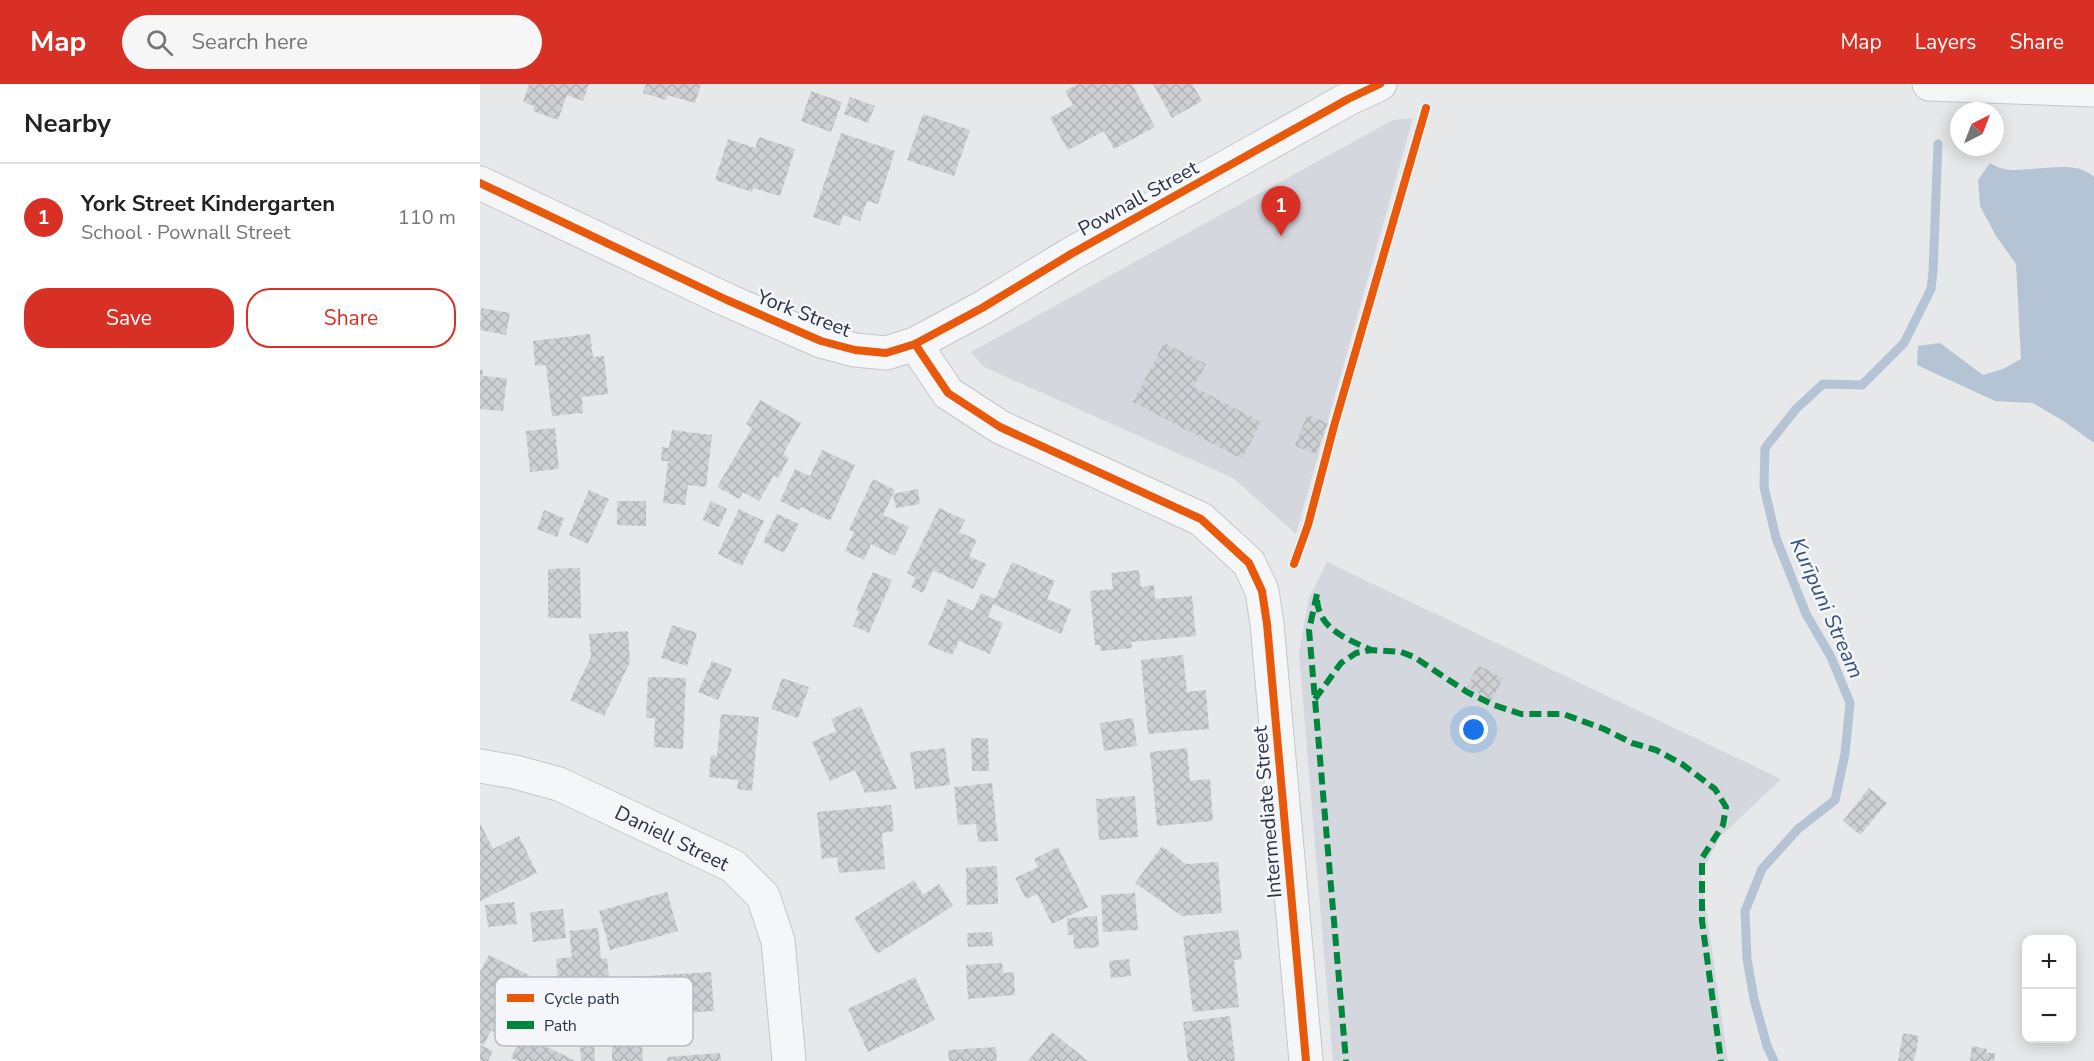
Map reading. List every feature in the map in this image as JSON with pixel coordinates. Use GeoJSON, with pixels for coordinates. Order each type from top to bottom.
{"type":"FeatureCollection","features":[{"type":"Feature","properties":{"kind":"street","name":"Pownall Street"},"geometry":{"type":"LineString","coordinates":[[915,344],[1348,99],[1380,84]]}},
{"type":"Feature","properties":{"kind":"street"},"geometry":{"type":"LineString","coordinates":[[1929,84],[2094,90]]}},
{"type":"Feature","properties":{"kind":"street","name":"York Street"},"geometry":{"type":"LineString","coordinates":[[480,183],[727,300],[821,341],[855,350],[886,352],[915,344]]}},
{"type":"Feature","properties":{"kind":"street","name":"Intermediate Street"},"geometry":{"type":"LineString","coordinates":[[915,344],[948,393],[1000,427],[1201,519],[1249,563],[1262,591],[1268,624],[1306,1061]]}},
{"type":"Feature","properties":{"kind":"street","name":"Daniell Street"},"geometry":{"type":"LineString","coordinates":[[480,766],[515,772],[559,784],[733,866],[763,897],[778,941],[789,1061]]}},
{"type":"Feature","properties":{"kind":"shaded area"},"geometry":{"type":"Polygon","coordinates":[[[1413,118],[1296,534],[1233,478],[984,367],[971,352],[1393,120],[1413,118]]]}},
{"type":"Feature","properties":{"kind":"shaded area"},"geometry":{"type":"Polygon","coordinates":[[[1327,562],[1781,779],[1720,837],[1701,874],[1728,1061],[1333,1061],[1299,653],[1309,598],[1327,562]]]}},
{"type":"Feature","properties":{"kind":"water"},"geometry":{"type":"Polygon","coordinates":[[[1990,163],[2002,169],[2014,170],[2075,168],[2086,171],[2094,177],[2094,443],[2033,403],[1995,401],[1917,365],[1918,346],[1940,343],[1983,375],[2003,369],[2021,359],[2016,264],[1996,236],[1980,206],[1978,180],[1990,163]]]}},
{"type":"Feature","properties":{"kind":"building"},"geometry":{"type":"Polygon","coordinates":[[[529,84],[589,84],[583,101],[567,95],[558,120],[533,111],[534,106],[523,102],[529,84]]]}},
{"type":"Feature","properties":{"kind":"building"},"geometry":{"type":"Polygon","coordinates":[[[646,84],[701,84],[695,103],[667,95],[666,100],[643,93],[646,84]]]}},
{"type":"Feature","properties":{"kind":"building"},"geometry":{"type":"Polygon","coordinates":[[[1078,84],[1132,84],[1155,127],[1114,149],[1104,131],[1068,150],[1050,118],[1073,105],[1065,91],[1078,84]]]}},
{"type":"Feature","properties":{"kind":"building"},"geometry":{"type":"Polygon","coordinates":[[[1153,84],[1192,84],[1202,101],[1172,118],[1153,84]]]}},
{"type":"Feature","properties":{"kind":"building"},"geometry":{"type":"Polygon","coordinates":[[[811,91],[842,102],[831,132],[801,121],[811,91]]]}},
{"type":"Feature","properties":{"kind":"building"},"geometry":{"type":"Polygon","coordinates":[[[850,97],[875,106],[868,123],[844,114],[850,97]]]}},
{"type":"Feature","properties":{"kind":"building"},"geometry":{"type":"Polygon","coordinates":[[[923,114],[970,130],[954,176],[907,160],[923,114]]]}},
{"type":"Feature","properties":{"kind":"building"},"geometry":{"type":"Polygon","coordinates":[[[841,133],[895,151],[878,204],[867,201],[860,221],[843,215],[840,226],[813,217],[841,133]]]}},
{"type":"Feature","properties":{"kind":"building"},"geometry":{"type":"Polygon","coordinates":[[[759,137],[795,149],[780,196],[753,188],[752,192],[715,180],[728,139],[755,148],[759,137]]]}},
{"type":"Feature","properties":{"kind":"building"},"geometry":{"type":"Polygon","coordinates":[[[481,308],[510,313],[506,335],[480,330],[481,308]]]}},
{"type":"Feature","properties":{"kind":"building"},"geometry":{"type":"Polygon","coordinates":[[[590,334],[593,357],[604,356],[608,394],[582,397],[583,413],[552,416],[546,365],[535,366],[533,341],[590,334]]]}},
{"type":"Feature","properties":{"kind":"building"},"geometry":{"type":"Polygon","coordinates":[[[1164,343],[1206,364],[1194,387],[1261,422],[1242,459],[1133,402],[1164,343]]]}},
{"type":"Feature","properties":{"kind":"building"},"geometry":{"type":"Polygon","coordinates":[[[480,370],[483,370],[482,376],[507,378],[503,411],[480,409],[480,370]]]}},
{"type":"Feature","properties":{"kind":"building"},"geometry":{"type":"Polygon","coordinates":[[[760,400],[801,423],[783,454],[789,458],[778,478],[774,475],[759,501],[743,492],[739,499],[717,487],[752,428],[746,424],[760,400]]]}},
{"type":"Feature","properties":{"kind":"building"},"geometry":{"type":"Polygon","coordinates":[[[1307,415],[1328,423],[1316,454],[1295,446],[1307,415]]]}},
{"type":"Feature","properties":{"kind":"building"},"geometry":{"type":"Polygon","coordinates":[[[555,428],[559,469],[530,472],[526,431],[555,428]]]}},
{"type":"Feature","properties":{"kind":"building"},"geometry":{"type":"Polygon","coordinates":[[[672,430],[712,435],[706,487],[688,485],[685,505],[663,503],[668,461],[661,461],[662,447],[669,448],[672,430]]]}},
{"type":"Feature","properties":{"kind":"building"},"geometry":{"type":"Polygon","coordinates":[[[822,450],[855,465],[830,521],[801,507],[799,510],[780,501],[795,469],[810,476],[822,450]]]}},
{"type":"Feature","properties":{"kind":"building"},"geometry":{"type":"Polygon","coordinates":[[[873,479],[895,490],[883,515],[909,527],[895,556],[871,544],[864,560],[845,551],[854,532],[849,530],[873,479]]]}},
{"type":"Feature","properties":{"kind":"building"},"geometry":{"type":"Polygon","coordinates":[[[918,489],[920,504],[896,508],[893,494],[918,489]]]}},
{"type":"Feature","properties":{"kind":"building"},"geometry":{"type":"Polygon","coordinates":[[[589,490],[609,499],[588,544],[569,535],[589,490]]]}},
{"type":"Feature","properties":{"kind":"building"},"geometry":{"type":"Polygon","coordinates":[[[617,501],[646,501],[646,526],[617,525],[617,501]]]}},
{"type":"Feature","properties":{"kind":"building"},"geometry":{"type":"Polygon","coordinates":[[[711,501],[727,509],[719,527],[702,520],[711,501]]]}},
{"type":"Feature","properties":{"kind":"building"},"geometry":{"type":"Polygon","coordinates":[[[939,508],[965,520],[959,532],[977,540],[969,556],[986,564],[973,589],[933,570],[923,593],[911,587],[916,578],[907,573],[939,508]]]}},
{"type":"Feature","properties":{"kind":"building"},"geometry":{"type":"Polygon","coordinates":[[[739,509],[764,521],[742,566],[718,554],[739,509]]]}},
{"type":"Feature","properties":{"kind":"building"},"geometry":{"type":"Polygon","coordinates":[[[544,510],[564,518],[557,537],[537,529],[544,510]]]}},
{"type":"Feature","properties":{"kind":"building"},"geometry":{"type":"Polygon","coordinates":[[[777,514],[799,524],[784,553],[763,542],[777,514]]]}},
{"type":"Feature","properties":{"kind":"building"},"geometry":{"type":"Polygon","coordinates":[[[1012,562],[1055,581],[1047,599],[1071,609],[1061,634],[993,604],[988,617],[1003,623],[990,654],[959,641],[952,655],[928,645],[948,599],[973,611],[981,593],[995,599],[1012,562]]]}},
{"type":"Feature","properties":{"kind":"building"},"geometry":{"type":"Polygon","coordinates":[[[580,568],[581,618],[548,618],[548,569],[580,568]]]}},
{"type":"Feature","properties":{"kind":"building"},"geometry":{"type":"Polygon","coordinates":[[[1139,570],[1141,587],[1154,585],[1155,599],[1192,596],[1196,636],[1131,642],[1132,648],[1101,651],[1100,645],[1095,645],[1090,591],[1113,589],[1111,573],[1139,570]]]}},
{"type":"Feature","properties":{"kind":"building"},"geometry":{"type":"Polygon","coordinates":[[[873,572],[892,580],[869,633],[853,626],[859,612],[856,610],[873,572]]]}},
{"type":"Feature","properties":{"kind":"building"},"geometry":{"type":"Polygon","coordinates":[[[672,625],[697,633],[687,666],[661,658],[672,625]]]}},
{"type":"Feature","properties":{"kind":"building"},"geometry":{"type":"Polygon","coordinates":[[[628,631],[630,662],[604,716],[570,700],[591,657],[589,634],[628,631]]]}},
{"type":"Feature","properties":{"kind":"building"},"geometry":{"type":"Polygon","coordinates":[[[1183,655],[1187,692],[1206,690],[1209,729],[1148,734],[1141,660],[1183,655]]]}},
{"type":"Feature","properties":{"kind":"building"},"geometry":{"type":"Polygon","coordinates":[[[712,661],[732,669],[718,700],[698,692],[712,661]]]}},
{"type":"Feature","properties":{"kind":"building"},"geometry":{"type":"Polygon","coordinates":[[[1478,665],[1503,678],[1492,700],[1467,687],[1478,665]]]}},
{"type":"Feature","properties":{"kind":"building"},"geometry":{"type":"Polygon","coordinates":[[[648,677],[686,678],[683,749],[654,747],[655,718],[646,718],[648,677]]]}},
{"type":"Feature","properties":{"kind":"building"},"geometry":{"type":"Polygon","coordinates":[[[782,678],[809,687],[798,718],[771,709],[782,678]]]}},
{"type":"Feature","properties":{"kind":"building"},"geometry":{"type":"Polygon","coordinates":[[[861,706],[897,789],[865,793],[855,770],[830,781],[812,742],[836,731],[831,719],[861,706]]]}},
{"type":"Feature","properties":{"kind":"building"},"geometry":{"type":"Polygon","coordinates":[[[721,714],[759,717],[752,791],[737,789],[738,780],[709,777],[711,755],[717,756],[721,714]]]}},
{"type":"Feature","properties":{"kind":"building"},"geometry":{"type":"Polygon","coordinates":[[[1133,718],[1137,746],[1104,751],[1100,723],[1133,718]]]}},
{"type":"Feature","properties":{"kind":"building"},"geometry":{"type":"Polygon","coordinates":[[[971,738],[988,738],[989,771],[972,771],[971,738]]]}},
{"type":"Feature","properties":{"kind":"building"},"geometry":{"type":"Polygon","coordinates":[[[945,748],[950,785],[915,789],[910,752],[945,748]]]}},
{"type":"Feature","properties":{"kind":"building"},"geometry":{"type":"Polygon","coordinates":[[[1187,748],[1190,781],[1210,779],[1213,821],[1157,826],[1150,752],[1187,748]]]}},
{"type":"Feature","properties":{"kind":"building"},"geometry":{"type":"Polygon","coordinates":[[[992,783],[998,841],[978,842],[976,824],[958,825],[954,787],[992,783]]]}},
{"type":"Feature","properties":{"kind":"building"},"geometry":{"type":"Polygon","coordinates":[[[1869,788],[1887,803],[1860,835],[1843,821],[1869,788]]]}},
{"type":"Feature","properties":{"kind":"building"},"geometry":{"type":"Polygon","coordinates":[[[1135,796],[1138,837],[1099,840],[1096,799],[1135,796]]]}},
{"type":"Feature","properties":{"kind":"building"},"geometry":{"type":"Polygon","coordinates":[[[891,805],[894,831],[882,833],[885,869],[839,873],[837,857],[822,859],[817,812],[891,805]]]}},
{"type":"Feature","properties":{"kind":"building"},"geometry":{"type":"Polygon","coordinates":[[[480,823],[493,849],[519,836],[537,873],[480,901],[480,823]]]}},
{"type":"Feature","properties":{"kind":"building"},"geometry":{"type":"Polygon","coordinates":[[[1162,846],[1186,864],[1218,862],[1222,913],[1182,916],[1135,883],[1162,846]]]}},
{"type":"Feature","properties":{"kind":"building"},"geometry":{"type":"Polygon","coordinates":[[[1058,847],[1088,907],[1052,924],[1037,894],[1026,899],[1015,878],[1038,867],[1034,859],[1058,847]]]}},
{"type":"Feature","properties":{"kind":"building"},"geometry":{"type":"Polygon","coordinates":[[[997,866],[998,904],[967,905],[966,868],[997,866]]]}},
{"type":"Feature","properties":{"kind":"building"},"geometry":{"type":"Polygon","coordinates":[[[914,880],[923,895],[939,884],[953,906],[877,954],[854,918],[914,880]]]}},
{"type":"Feature","properties":{"kind":"building"},"geometry":{"type":"Polygon","coordinates":[[[667,892],[678,931],[610,950],[599,911],[667,892]]]}},
{"type":"Feature","properties":{"kind":"building"},"geometry":{"type":"Polygon","coordinates":[[[1135,893],[1138,930],[1103,932],[1101,895],[1135,893]]]}},
{"type":"Feature","properties":{"kind":"building"},"geometry":{"type":"Polygon","coordinates":[[[514,902],[517,924],[488,927],[485,905],[514,902]]]}},
{"type":"Feature","properties":{"kind":"building"},"geometry":{"type":"Polygon","coordinates":[[[563,909],[566,938],[533,942],[530,912],[563,909]]]}},
{"type":"Feature","properties":{"kind":"building"},"geometry":{"type":"Polygon","coordinates":[[[1097,916],[1099,947],[1074,949],[1073,935],[1068,935],[1067,918],[1097,916]]]}},
{"type":"Feature","properties":{"kind":"building"},"geometry":{"type":"Polygon","coordinates":[[[598,928],[601,959],[607,958],[609,977],[558,977],[556,959],[572,957],[569,931],[598,928]]]}},
{"type":"Feature","properties":{"kind":"building"},"geometry":{"type":"Polygon","coordinates":[[[1238,930],[1242,959],[1234,960],[1239,1007],[1193,1012],[1183,936],[1238,930]]]}},
{"type":"Feature","properties":{"kind":"building"},"geometry":{"type":"Polygon","coordinates":[[[992,932],[993,946],[968,947],[967,933],[992,932]]]}},
{"type":"Feature","properties":{"kind":"building"},"geometry":{"type":"Polygon","coordinates":[[[489,955],[529,975],[528,977],[495,977],[495,1033],[491,1030],[484,1045],[480,1043],[480,972],[489,955]]]}},
{"type":"Feature","properties":{"kind":"building"},"geometry":{"type":"Polygon","coordinates":[[[1129,959],[1131,976],[1111,978],[1109,961],[1129,959]]]}},
{"type":"Feature","properties":{"kind":"building"},"geometry":{"type":"Polygon","coordinates":[[[1002,963],[1003,973],[1014,972],[1015,995],[968,999],[966,965],[1002,963]]]}},
{"type":"Feature","properties":{"kind":"building"},"geometry":{"type":"Polygon","coordinates":[[[711,972],[714,1011],[693,1012],[693,977],[631,977],[711,972]]]}},
{"type":"Feature","properties":{"kind":"building"},"geometry":{"type":"Polygon","coordinates":[[[915,977],[935,1020],[868,1052],[848,1009],[915,977]]]}},
{"type":"Feature","properties":{"kind":"building"},"geometry":{"type":"Polygon","coordinates":[[[1230,1016],[1235,1061],[1188,1061],[1183,1022],[1230,1016]]]}},
{"type":"Feature","properties":{"kind":"building"},"geometry":{"type":"Polygon","coordinates":[[[1052,1032],[1088,1061],[1028,1061],[1052,1032]]]}},
{"type":"Feature","properties":{"kind":"building"},"geometry":{"type":"Polygon","coordinates":[[[1903,1033],[1919,1036],[1914,1061],[1898,1061],[1903,1033]]]}},
{"type":"Feature","properties":{"kind":"building"},"geometry":{"type":"Polygon","coordinates":[[[480,1045],[493,1051],[488,1061],[480,1061],[480,1045]]]}},
{"type":"Feature","properties":{"kind":"building"},"geometry":{"type":"Polygon","coordinates":[[[517,1046],[545,1046],[576,1061],[518,1061],[511,1058],[517,1046]]]}},
{"type":"Feature","properties":{"kind":"building"},"geometry":{"type":"Polygon","coordinates":[[[580,1046],[594,1046],[595,1061],[581,1061],[580,1046]]]}},
{"type":"Feature","properties":{"kind":"building"},"geometry":{"type":"Polygon","coordinates":[[[612,1046],[642,1046],[643,1061],[612,1061],[612,1046]]]}},
{"type":"Feature","properties":{"kind":"building"},"geometry":{"type":"Polygon","coordinates":[[[1972,1046],[1987,1049],[1986,1053],[1995,1053],[1994,1061],[1970,1061],[1972,1046]]]}},
{"type":"Feature","properties":{"kind":"building"},"geometry":{"type":"Polygon","coordinates":[[[996,1047],[997,1061],[949,1061],[948,1050],[996,1047]]]}},
{"type":"Feature","properties":{"kind":"building"},"geometry":{"type":"Polygon","coordinates":[[[720,1053],[721,1061],[667,1061],[667,1057],[720,1053]]]}},
{"type":"Feature","properties":{"kind":"waterway","name":"Kurīpuni Stream"},"geometry":{"type":"LineString","coordinates":[[1774,1061],[1767,1046],[1754,999],[1747,959],[1745,911],[1762,869],[1798,829],[1835,800],[1845,754],[1850,703],[1831,657],[1806,614],[1776,538],[1764,487],[1765,448],[1796,409],[1823,384],[1862,385],[1904,343],[1931,289],[1938,144]]}},
{"type":"Feature","properties":{"kind":"marked path"},"geometry":{"type":"LineString","coordinates":[[1317,594],[1309,630],[1346,1061]]}},
{"type":"Feature","properties":{"kind":"marked path"},"geometry":{"type":"LineString","coordinates":[[1317,600],[1319,610],[1329,626],[1344,637],[1371,650]]}},
{"type":"Feature","properties":{"kind":"marked path"},"geometry":{"type":"LineString","coordinates":[[1315,699],[1341,663],[1356,653],[1371,650],[1401,652],[1414,657],[1467,692],[1494,705],[1521,714],[1563,714],[1604,729],[1632,743],[1656,750],[1682,764],[1715,789],[1726,807],[1723,825],[1702,858],[1702,921],[1721,1061]]}},
{"type":"Feature","properties":{"kind":"cycle path"},"geometry":{"type":"LineString","coordinates":[[480,183],[727,300],[821,341],[855,350],[886,353],[915,344],[982,308],[1071,254],[1348,99],[1380,84]]}},
{"type":"Feature","properties":{"kind":"cycle path"},"geometry":{"type":"LineString","coordinates":[[1294,564],[1308,525],[1334,426],[1426,108]]}},
{"type":"Feature","properties":{"kind":"cycle path"},"geometry":{"type":"LineString","coordinates":[[915,344],[948,393],[1000,427],[1201,519],[1249,563],[1262,591],[1267,624],[1306,1061]]}},
{"type":"Feature","properties":{"kind":"place","name":"York Street Kindergarten"},"geometry":{"type":"Point","coordinates":[1281,236]}}]}
